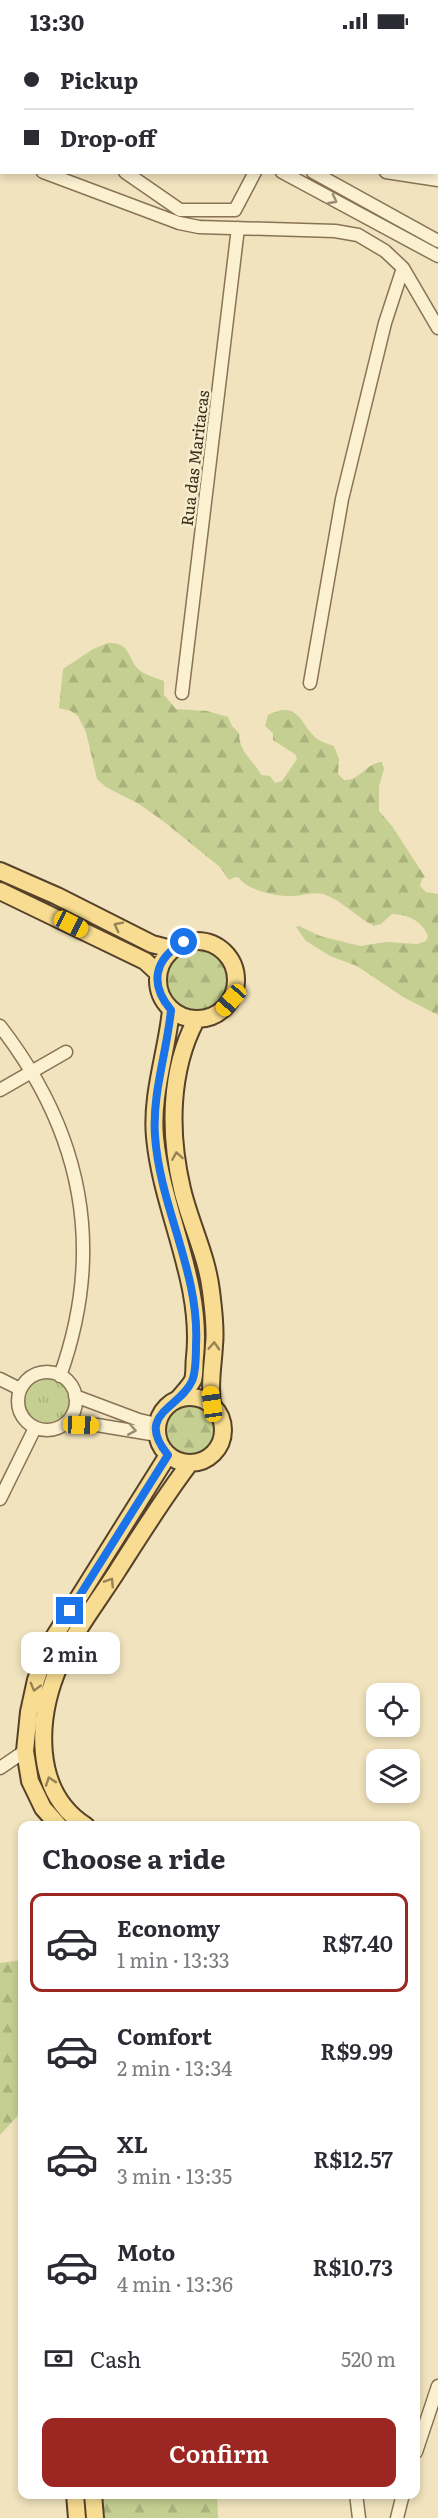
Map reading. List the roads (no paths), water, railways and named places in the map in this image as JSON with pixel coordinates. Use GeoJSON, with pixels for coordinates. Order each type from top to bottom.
{"type":"FeatureCollection","features":[{"type":"Feature","properties":{"kind":"main road"},"geometry":{"type":"LineString","coordinates":[[0,871],[57,896],[152,944],[171,949]]}},
{"type":"Feature","properties":{"kind":"main road"},"geometry":{"type":"LineString","coordinates":[[0,891],[34,905],[146,961],[158,973]]}},
{"type":"Feature","properties":{"kind":"main road"},"geometry":{"type":"LineString","coordinates":[[197,940],[211,942],[223,950],[234,967],[236,987],[231,1000],[222,1011],[210,1018],[196,1020],[183,1017],[171,1010],[162,999],[157,986],[162,960],[171,949],[184,942],[197,940]]}},
{"type":"Feature","properties":{"kind":"main road"},"geometry":{"type":"LineString","coordinates":[[171,1010],[169,1034],[158,1080],[155,1136],[164,1194],[193,1291],[197,1343],[193,1381],[179,1398],[161,1413],[157,1430],[161,1446],[168,1455],[178,1461],[190,1463],[201,1461],[218,1447],[223,1436],[223,1424],[212,1404],[190,1396],[179,1398]]}},
{"type":"Feature","properties":{"kind":"main road"},"geometry":{"type":"LineString","coordinates":[[196,1020],[186,1040],[176,1083],[173,1135],[182,1189],[211,1288],[215,1343],[210,1389],[212,1404]]}},
{"type":"Feature","properties":{"kind":"main road"},"geometry":{"type":"LineString","coordinates":[[55,1821],[43,1808],[30,1781],[25,1752],[31,1701],[49,1645],[168,1455]]}},
{"type":"Feature","properties":{"kind":"main road"},"geometry":{"type":"LineString","coordinates":[[81,1821],[58,1800],[46,1770],[44,1728],[53,1683],[75,1635],[190,1463]]}},
{"type":"Feature","properties":{"kind":"main road"},"geometry":{"type":"LineString","coordinates":[[75,2499],[77,2518]]}},
{"type":"Feature","properties":{"kind":"main road"},"geometry":{"type":"LineString","coordinates":[[93,2499],[95,2518]]}},
{"type":"Feature","properties":{"kind":"street"},"geometry":{"type":"LineString","coordinates":[[48,174],[179,223],[199,227],[335,231],[358,236],[385,251],[403,268],[438,328]]}},
{"type":"Feature","properties":{"kind":"street"},"geometry":{"type":"LineString","coordinates":[[128,174],[180,210],[236,210],[254,174]]}},
{"type":"Feature","properties":{"kind":"street"},"geometry":{"type":"LineString","coordinates":[[286,174],[438,242]]}},
{"type":"Feature","properties":{"kind":"street"},"geometry":{"type":"LineString","coordinates":[[316,174],[438,256]]}},
{"type":"Feature","properties":{"kind":"street"},"geometry":{"type":"LineString","coordinates":[[399,174],[438,180]]}},
{"type":"Feature","properties":{"kind":"street","name":"Rua das Maritacas"},"geometry":{"type":"LineString","coordinates":[[182,693],[238,228]]}},
{"type":"Feature","properties":{"kind":"street"},"geometry":{"type":"LineString","coordinates":[[310,683],[342,499],[385,323],[403,268]]}},
{"type":"Feature","properties":{"kind":"street"},"geometry":{"type":"LineString","coordinates":[[0,1026],[32,1072],[62,1131],[72,1161],[83,1228],[84,1271],[80,1305],[69,1351],[60,1376]]}},
{"type":"Feature","properties":{"kind":"street"},"geometry":{"type":"LineString","coordinates":[[0,1090],[66,1052]]}},
{"type":"Feature","properties":{"kind":"street"},"geometry":{"type":"LineString","coordinates":[[65,1424],[73,1414],[75,1396],[70,1385],[60,1376],[48,1372],[34,1375],[21,1389],[19,1409],[25,1420],[35,1428],[47,1430],[65,1424],[157,1430]]}},
{"type":"Feature","properties":{"kind":"street"},"geometry":{"type":"LineString","coordinates":[[0,1379],[21,1389]]}},
{"type":"Feature","properties":{"kind":"street"},"geometry":{"type":"LineString","coordinates":[[75,1396],[138,1420],[157,1430]]}},
{"type":"Feature","properties":{"kind":"street"},"geometry":{"type":"LineString","coordinates":[[0,1499],[35,1428]]}},
{"type":"Feature","properties":{"kind":"street"},"geometry":{"type":"LineString","coordinates":[[0,1768],[25,1752]]}},
{"type":"Feature","properties":{"kind":"street"},"geometry":{"type":"LineString","coordinates":[[420,2440],[438,2386]]}},
{"type":"Feature","properties":{"kind":"street"},"geometry":{"type":"LineString","coordinates":[[357,2499],[359,2518]]}},
{"type":"Feature","properties":{"kind":"street"},"geometry":{"type":"LineString","coordinates":[[397,2518],[402,2499]]}}]}
